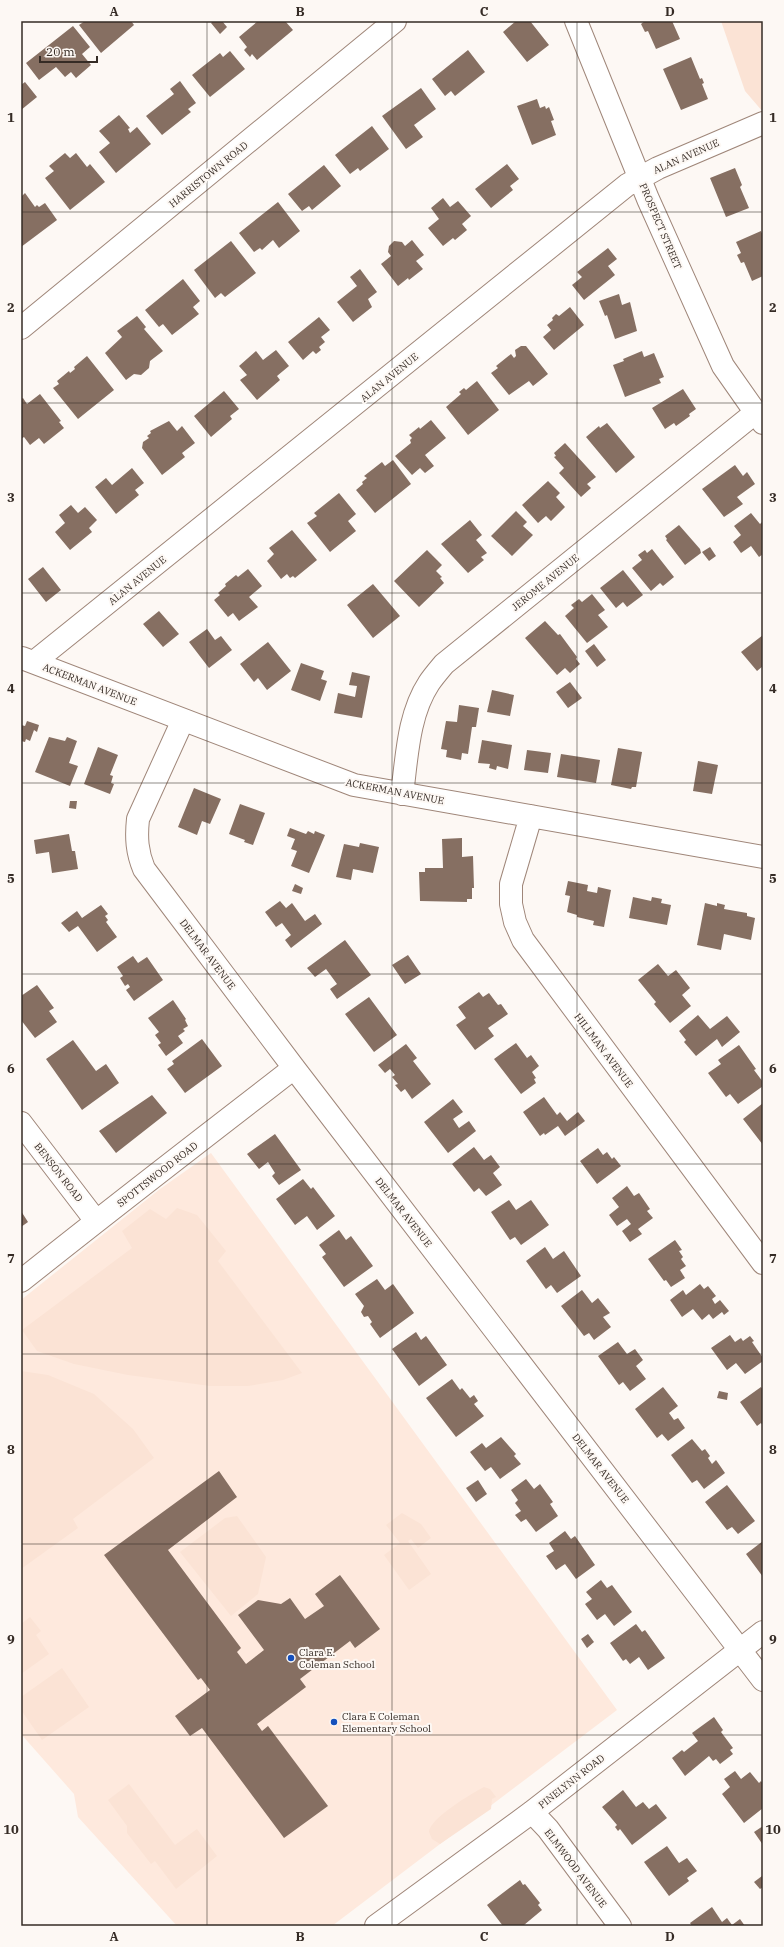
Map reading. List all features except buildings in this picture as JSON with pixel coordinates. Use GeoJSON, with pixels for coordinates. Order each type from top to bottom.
{"type":"FeatureCollection","features":[{"type":"Feature","properties":{"kind":"street","name":"HARRISTOWN ROAD"},"geometry":{"type":"LineString","coordinates":[[21,328],[395,21]]}},
{"type":"Feature","properties":{"kind":"street","name":"PROSPECT STREET"},"geometry":{"type":"LineString","coordinates":[[576,21],[640,178],[722,366],[759,418]]}},
{"type":"Feature","properties":{"kind":"street","name":"ALAN AVENUE"},"geometry":{"type":"LineString","coordinates":[[27,660],[626,185],[658,168],[763,123]]}},
{"type":"Feature","properties":{"kind":"street","name":"JEROME AVENUE"},"geometry":{"type":"LineString","coordinates":[[402,794],[412,724],[419,701],[429,683],[444,664],[759,418]]}},
{"type":"Feature","properties":{"kind":"street","name":"ACKERMAN AVENUE"},"geometry":{"type":"LineString","coordinates":[[27,660],[354,785],[763,857]]}},
{"type":"Feature","properties":{"kind":"street","name":"DELMAR AVENUE"},"geometry":{"type":"LineString","coordinates":[[183,720],[138,819],[136,837],[138,854],[144,869],[294,1068],[763,1680]]}},
{"type":"Feature","properties":{"kind":"street","name":"HILLMAN AVENUE"},"geometry":{"type":"LineString","coordinates":[[531,816],[511,884],[511,904],[515,922],[523,940],[763,1263]]}},
{"type":"Feature","properties":{"kind":"street","name":"SPOTTSWOOD ROAD"},"geometry":{"type":"LineString","coordinates":[[21,1281],[294,1068]]}},
{"type":"Feature","properties":{"kind":"street","name":"BENSON ROAD"},"geometry":{"type":"LineString","coordinates":[[21,1123],[96,1221]]}},
{"type":"Feature","properties":{"kind":"street","name":"PINELYNN ROAD"},"geometry":{"type":"LineString","coordinates":[[376,1926],[532,1812],[763,1632]]}},
{"type":"Feature","properties":{"kind":"street","name":"ELMWOOD AVENUE"},"geometry":{"type":"LineString","coordinates":[[532,1812],[548,1829],[620,1926]]}},
{"type":"Feature","properties":{"kind":"shaded area"},"geometry":{"type":"Polygon","coordinates":[[[721,21],[763,21],[763,112],[745,91],[721,21]]]}},
{"type":"Feature","properties":{"kind":"shaded area"},"geometry":{"type":"Polygon","coordinates":[[[211,1153],[617,1710],[332,1926],[177,1926],[78,1817],[74,1794],[21,1734],[21,1300],[160,1189],[211,1153]]]}},
{"type":"Feature","properties":{"kind":"shaded area"},"geometry":{"type":"Polygon","coordinates":[[[177,1208],[197,1215],[226,1251],[218,1261],[302,1373],[283,1380],[248,1386],[210,1386],[128,1375],[74,1364],[37,1351],[22,1330],[132,1248],[122,1231],[150,1209],[166,1219],[177,1208]]]}},
{"type":"Feature","properties":{"kind":"shaded area"},"geometry":{"type":"Polygon","coordinates":[[[21,1371],[48,1375],[94,1394],[133,1429],[154,1458],[73,1519],[78,1528],[21,1569],[21,1371]]]}},
{"type":"Feature","properties":{"kind":"shaded area"},"geometry":{"type":"Polygon","coordinates":[[[402,1513],[421,1524],[431,1538],[418,1548],[411,1539],[408,1541],[431,1574],[409,1590],[384,1555],[400,1543],[386,1525],[402,1513]]]}},
{"type":"Feature","properties":{"kind":"shaded area"},"geometry":{"type":"Polygon","coordinates":[[[237,1516],[266,1557],[258,1594],[231,1616],[180,1552],[225,1518],[237,1516]]]}},
{"type":"Feature","properties":{"kind":"shaded area"},"geometry":{"type":"Polygon","coordinates":[[[30,1617],[41,1631],[36,1635],[49,1654],[21,1674],[21,1624],[30,1617]]]}},
{"type":"Feature","properties":{"kind":"shaded area"},"geometry":{"type":"Polygon","coordinates":[[[62,1668],[89,1707],[42,1740],[21,1710],[21,1697],[62,1668]]]}},
{"type":"Feature","properties":{"kind":"shaded area"},"geometry":{"type":"Polygon","coordinates":[[[129,1784],[175,1845],[197,1829],[217,1856],[176,1889],[155,1861],[151,1864],[127,1833],[127,1826],[108,1800],[129,1784]]]}},
{"type":"Feature","properties":{"kind":"shaded area"},"geometry":{"type":"Polygon","coordinates":[[[484,1787],[490,1789],[496,1797],[492,1799],[491,1809],[440,1844],[432,1839],[429,1832],[431,1826],[443,1813],[484,1787]]]}},
{"type":"Feature","properties":{"kind":"place","name":"Clara E. Coleman School"},"geometry":{"type":"Point","coordinates":[291,1658]}},
{"type":"Feature","properties":{"kind":"place","name":"Clara E Coleman Elementary School"},"geometry":{"type":"Point","coordinates":[334,1722]}}]}
